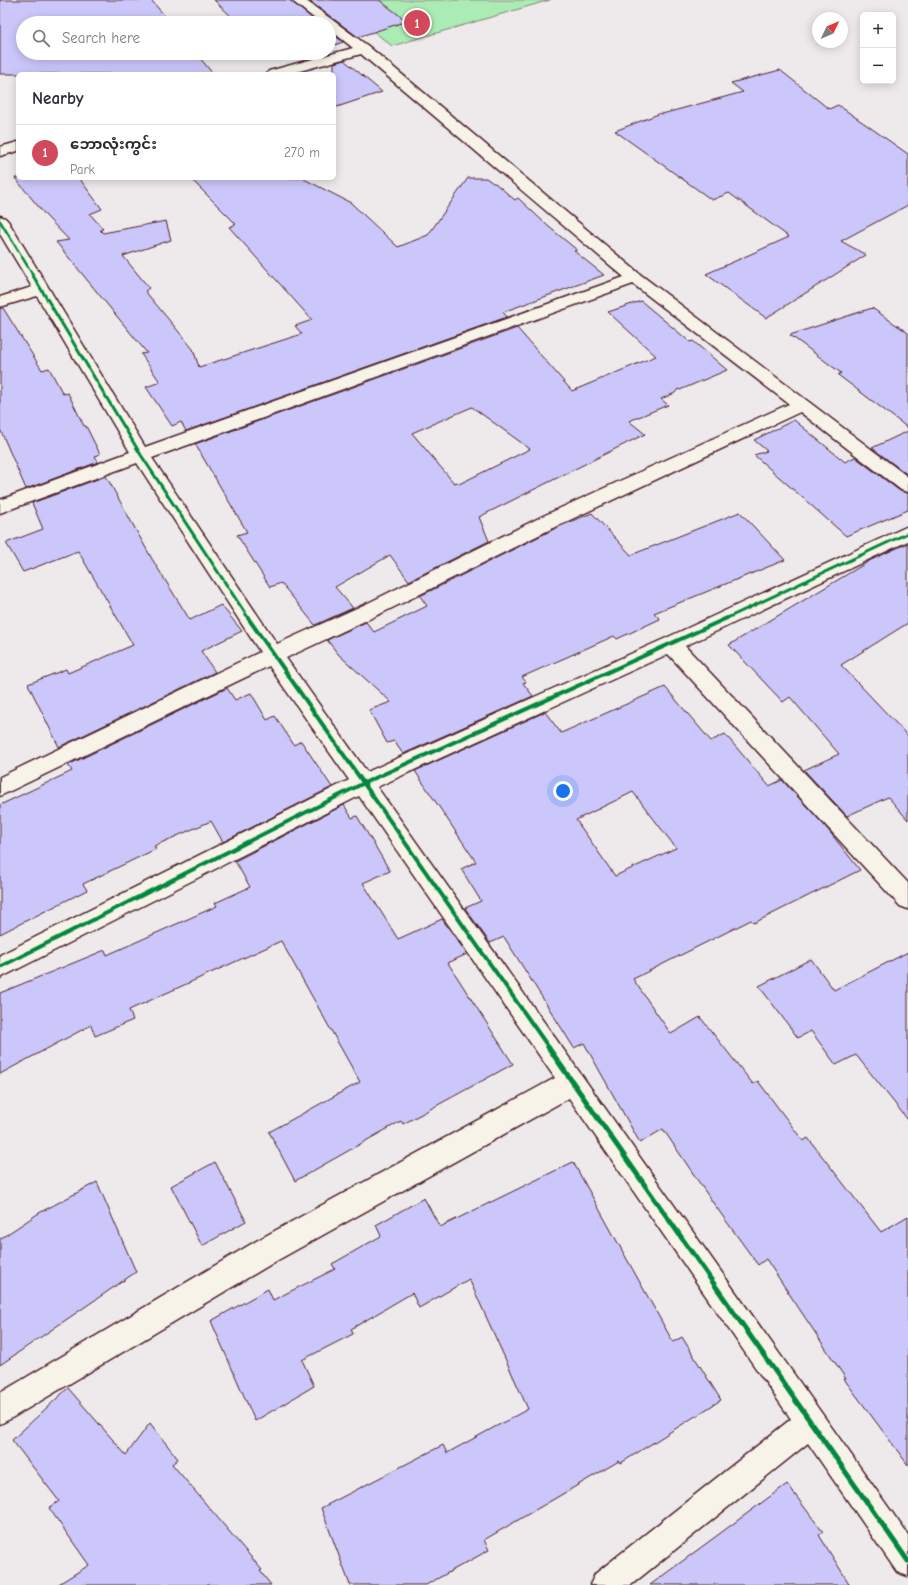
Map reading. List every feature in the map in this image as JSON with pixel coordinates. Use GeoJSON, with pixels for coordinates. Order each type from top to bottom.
{"type":"FeatureCollection","features":[{"type":"Feature","properties":{"kind":"street"},"geometry":{"type":"LineString","coordinates":[[298,0],[320,16]]}},
{"type":"Feature","properties":{"kind":"street"},"geometry":{"type":"LineString","coordinates":[[336,28],[363,49],[635,278],[908,486]]}},
{"type":"Feature","properties":{"kind":"street"},"geometry":{"type":"LineString","coordinates":[[336,57],[363,49]]}},
{"type":"Feature","properties":{"kind":"street"},"geometry":{"type":"LineString","coordinates":[[281,72],[324,60]]}},
{"type":"Feature","properties":{"kind":"street"},"geometry":{"type":"LineString","coordinates":[[0,152],[16,147]]}},
{"type":"Feature","properties":{"kind":"street"},"geometry":{"type":"LineString","coordinates":[[0,221],[140,455],[273,655],[908,1560]]}},
{"type":"Feature","properties":{"kind":"street"},"geometry":{"type":"LineString","coordinates":[[0,508],[140,455],[635,278]]}},
{"type":"Feature","properties":{"kind":"street"},"geometry":{"type":"LineString","coordinates":[[0,302],[41,290]]}},
{"type":"Feature","properties":{"kind":"street"},"geometry":{"type":"LineString","coordinates":[[0,787],[273,655],[377,608],[550,521],[801,405]]}},
{"type":"Feature","properties":{"kind":"street"},"geometry":{"type":"LineString","coordinates":[[0,967],[364,784],[671,644],[908,533]]}},
{"type":"Feature","properties":{"kind":"street"},"geometry":{"type":"LineString","coordinates":[[671,644],[908,899]]}},
{"type":"Feature","properties":{"kind":"street"},"geometry":{"type":"LineString","coordinates":[[0,1410],[268,1250],[573,1082]]}},
{"type":"Feature","properties":{"kind":"street"},"geometry":{"type":"LineString","coordinates":[[606,1585],[811,1422]]}},
{"type":"Feature","properties":{"kind":"green space"},"geometry":{"type":"Polygon","coordinates":[[[334,0],[550,0],[392,46],[334,0]]]}},
{"type":"Feature","properties":{"kind":"building"},"geometry":{"type":"Polygon","coordinates":[[[0,0],[151,0],[165,16],[16,16],[16,60],[202,60],[211,72],[16,72],[16,74],[0,74],[0,0]]]}},
{"type":"Feature","properties":{"kind":"building"},"geometry":{"type":"Polygon","coordinates":[[[214,0],[290,0],[309,16],[231,16],[214,0]]]}},
{"type":"Feature","properties":{"kind":"building"},"geometry":{"type":"Polygon","coordinates":[[[308,0],[379,0],[407,21],[358,37],[336,21],[336,16],[330,16],[308,0]]]}},
{"type":"Feature","properties":{"kind":"building"},"geometry":{"type":"Polygon","coordinates":[[[336,36],[343,42],[336,44],[336,36]]]}},
{"type":"Feature","properties":{"kind":"building"},"geometry":{"type":"Polygon","coordinates":[[[344,60],[382,92],[336,107],[336,72],[334,72],[334,63],[344,60]]]}},
{"type":"Feature","properties":{"kind":"building"},"geometry":{"type":"Polygon","coordinates":[[[780,70],[829,109],[838,105],[908,154],[908,205],[841,241],[866,255],[766,318],[706,274],[789,237],[729,193],[712,200],[615,131],[661,113],[662,114],[743,92],[731,83],[780,70]]]}},
{"type":"Feature","properties":{"kind":"building"},"geometry":{"type":"Polygon","coordinates":[[[468,178],[486,178],[495,183],[515,200],[518,198],[549,227],[577,250],[574,251],[604,275],[503,312],[507,317],[186,431],[181,422],[172,426],[146,387],[160,382],[141,354],[147,353],[56,242],[69,240],[46,216],[17,180],[80,180],[102,209],[90,214],[103,229],[100,230],[103,233],[166,221],[171,240],[123,256],[149,288],[145,291],[193,349],[199,367],[302,334],[295,326],[312,320],[229,227],[236,224],[192,180],[306,180],[351,203],[398,247],[428,235],[468,178]]]}},
{"type":"Feature","properties":{"kind":"building"},"geometry":{"type":"Polygon","coordinates":[[[641,301],[690,342],[693,341],[727,370],[680,390],[678,389],[675,393],[661,399],[668,405],[629,421],[645,434],[479,517],[489,541],[409,581],[390,555],[335,587],[353,608],[315,625],[281,583],[270,587],[237,535],[247,532],[195,444],[517,328],[572,391],[656,356],[608,312],[641,301]],[[472,407],[412,433],[454,483],[457,482],[459,484],[530,449],[472,407]]]}},
{"type":"Feature","properties":{"kind":"building"},"geometry":{"type":"Polygon","coordinates":[[[0,308],[3,308],[42,370],[49,368],[63,394],[68,393],[100,454],[95,456],[98,462],[26,489],[0,429],[0,308]]]}},
{"type":"Feature","properties":{"kind":"building"},"geometry":{"type":"Polygon","coordinates":[[[872,308],[908,333],[908,428],[838,375],[841,373],[790,335],[872,308]]]}},
{"type":"Feature","properties":{"kind":"building"},"geometry":{"type":"Polygon","coordinates":[[[794,420],[845,462],[855,457],[900,491],[908,493],[908,510],[846,536],[754,455],[767,451],[754,440],[794,420]]]}},
{"type":"Feature","properties":{"kind":"building"},"geometry":{"type":"Polygon","coordinates":[[[908,431],[908,475],[872,448],[908,431]]]}},
{"type":"Feature","properties":{"kind":"building"},"geometry":{"type":"Polygon","coordinates":[[[106,476],[152,559],[190,620],[221,605],[242,631],[201,651],[215,672],[59,747],[28,684],[66,669],[68,673],[133,645],[78,551],[23,572],[6,543],[43,529],[32,503],[106,476]]]}},
{"type":"Feature","properties":{"kind":"building"},"geometry":{"type":"Polygon","coordinates":[[[740,512],[785,560],[654,613],[660,619],[617,639],[614,636],[522,677],[526,682],[523,683],[533,696],[403,754],[394,741],[387,743],[369,710],[391,702],[339,655],[327,640],[366,622],[374,632],[427,606],[420,596],[558,527],[592,513],[631,555],[740,512]]]}},
{"type":"Feature","properties":{"kind":"building"},"geometry":{"type":"Polygon","coordinates":[[[908,543],[908,623],[841,665],[908,736],[908,820],[888,797],[847,816],[804,770],[839,754],[790,697],[783,702],[729,645],[871,560],[908,543]]]}},
{"type":"Feature","properties":{"kind":"building"},"geometry":{"type":"Polygon","coordinates":[[[665,687],[711,741],[725,734],[769,786],[782,780],[825,826],[860,870],[754,923],[751,920],[633,979],[671,1034],[700,1017],[753,1084],[758,1081],[803,1141],[808,1138],[881,1232],[908,1216],[908,1465],[844,1379],[846,1379],[766,1259],[758,1265],[711,1200],[663,1129],[640,1143],[584,1043],[574,1048],[504,937],[490,943],[465,908],[481,901],[461,869],[476,862],[415,771],[545,712],[561,733],[665,687]],[[633,792],[576,820],[615,876],[676,848],[633,792]]]}},
{"type":"Feature","properties":{"kind":"building"},"geometry":{"type":"Polygon","coordinates":[[[227,688],[235,700],[251,693],[267,720],[275,716],[294,745],[301,741],[332,787],[223,842],[211,821],[154,846],[156,849],[83,884],[87,890],[0,934],[0,805],[72,771],[68,765],[227,688]]]}},
{"type":"Feature","properties":{"kind":"building"},"geometry":{"type":"Polygon","coordinates":[[[344,805],[352,818],[357,816],[390,871],[363,883],[398,939],[442,919],[467,954],[448,963],[513,1064],[403,1124],[401,1121],[295,1181],[269,1132],[360,1082],[281,941],[129,1010],[133,1020],[95,1036],[91,1025],[0,1074],[0,993],[105,950],[107,955],[217,906],[215,903],[250,887],[235,861],[344,805]]]}},
{"type":"Feature","properties":{"kind":"building"},"geometry":{"type":"Polygon","coordinates":[[[908,952],[908,1120],[856,1055],[836,1065],[811,1031],[798,1038],[759,986],[811,959],[834,990],[908,952]]]}},
{"type":"Feature","properties":{"kind":"building"},"geometry":{"type":"Polygon","coordinates":[[[215,1162],[246,1221],[202,1246],[171,1186],[215,1162]]]}},
{"type":"Feature","properties":{"kind":"building"},"geometry":{"type":"Polygon","coordinates":[[[573,1162],[673,1342],[682,1337],[721,1400],[621,1463],[619,1461],[484,1540],[489,1550],[426,1585],[350,1585],[321,1508],[443,1445],[447,1453],[528,1409],[469,1279],[419,1308],[412,1293],[351,1329],[353,1334],[302,1360],[314,1386],[255,1421],[211,1321],[268,1289],[273,1300],[335,1269],[332,1264],[381,1236],[376,1225],[424,1198],[440,1227],[573,1162]]]}},
{"type":"Feature","properties":{"kind":"building"},"geometry":{"type":"Polygon","coordinates":[[[97,1182],[136,1272],[0,1365],[0,1239],[39,1213],[97,1182]]]}},
{"type":"Feature","properties":{"kind":"building"},"geometry":{"type":"Polygon","coordinates":[[[68,1388],[126,1455],[150,1423],[178,1459],[172,1464],[262,1570],[260,1571],[271,1585],[57,1585],[89,1565],[49,1508],[59,1501],[12,1440],[68,1388]]]}},
{"type":"Feature","properties":{"kind":"building"},"geometry":{"type":"Polygon","coordinates":[[[787,1484],[823,1532],[819,1535],[850,1585],[650,1585],[787,1484]]]}},
{"type":"Feature","properties":{"kind":"cycle path"},"geometry":{"type":"LineString","coordinates":[[0,221],[141,455],[273,655],[908,1561]]}},
{"type":"Feature","properties":{"kind":"cycle path"},"geometry":{"type":"LineString","coordinates":[[0,967],[364,783],[671,644],[908,533]]}},
{"type":"Feature","properties":{"kind":"place","name":"ဘောလုံးကွင်း"},"geometry":{"type":"Point","coordinates":[417,23]}}]}
